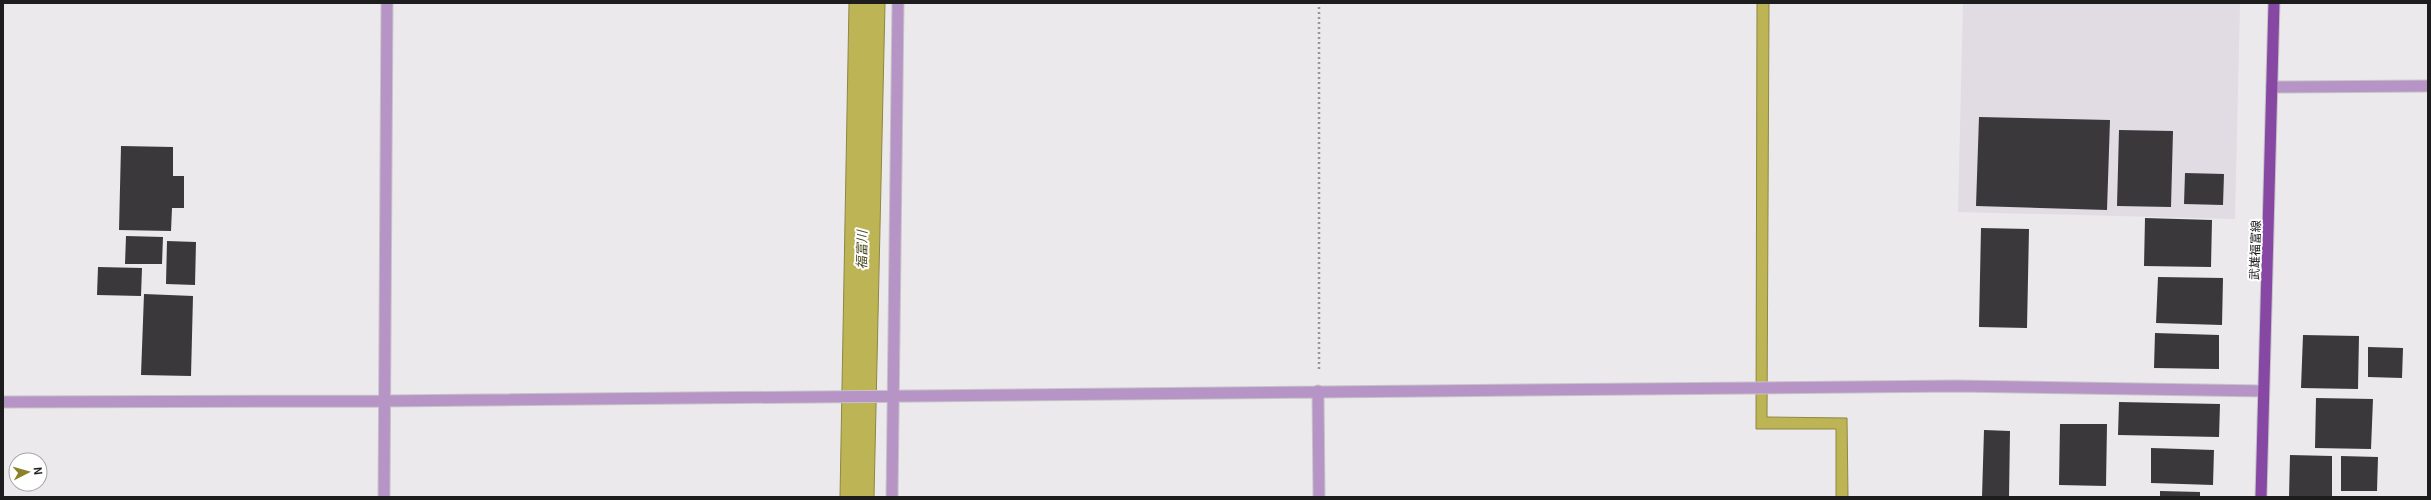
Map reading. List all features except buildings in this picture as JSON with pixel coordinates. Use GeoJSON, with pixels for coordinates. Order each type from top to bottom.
{"type":"FeatureCollection","features":[{"type":"Feature","properties":{"kind":"main road","name":"武雄福富線"},"geometry":{"type":"LineString","coordinates":[[2261,497],[2274,3]]}},
{"type":"Feature","properties":{"kind":"street"},"geometry":{"type":"LineString","coordinates":[[384,497],[387,3]]}},
{"type":"Feature","properties":{"kind":"street"},"geometry":{"type":"LineString","coordinates":[[892,497],[898,3]]}},
{"type":"Feature","properties":{"kind":"street"},"geometry":{"type":"LineString","coordinates":[[2272,87],[2428,86]]}},
{"type":"Feature","properties":{"kind":"street"},"geometry":{"type":"LineString","coordinates":[[3,402],[384,401],[1956,386],[2263,391]]}},
{"type":"Feature","properties":{"kind":"street"},"geometry":{"type":"LineString","coordinates":[[1318,391],[1319,497]]}},
{"type":"Feature","properties":{"kind":"path"},"geometry":{"type":"LineString","coordinates":[[1318,391],[1319,3]]}},
{"type":"Feature","properties":{"kind":"shaded area"},"geometry":{"type":"Polygon","coordinates":[[[1963,3],[2240,3],[2235,219],[1958,212],[1963,3]]]}},
{"type":"Feature","properties":{"kind":"water","name":"福富川"},"geometry":{"type":"Polygon","coordinates":[[[849,3],[885,3],[874,497],[840,497],[849,3]]]}},
{"type":"Feature","properties":{"kind":"water"},"geometry":{"type":"Polygon","coordinates":[[[1757,3],[1769,3],[1767,417],[1847,418],[1848,497],[1836,497],[1836,429],[1756,429],[1757,3]]]}}]}
